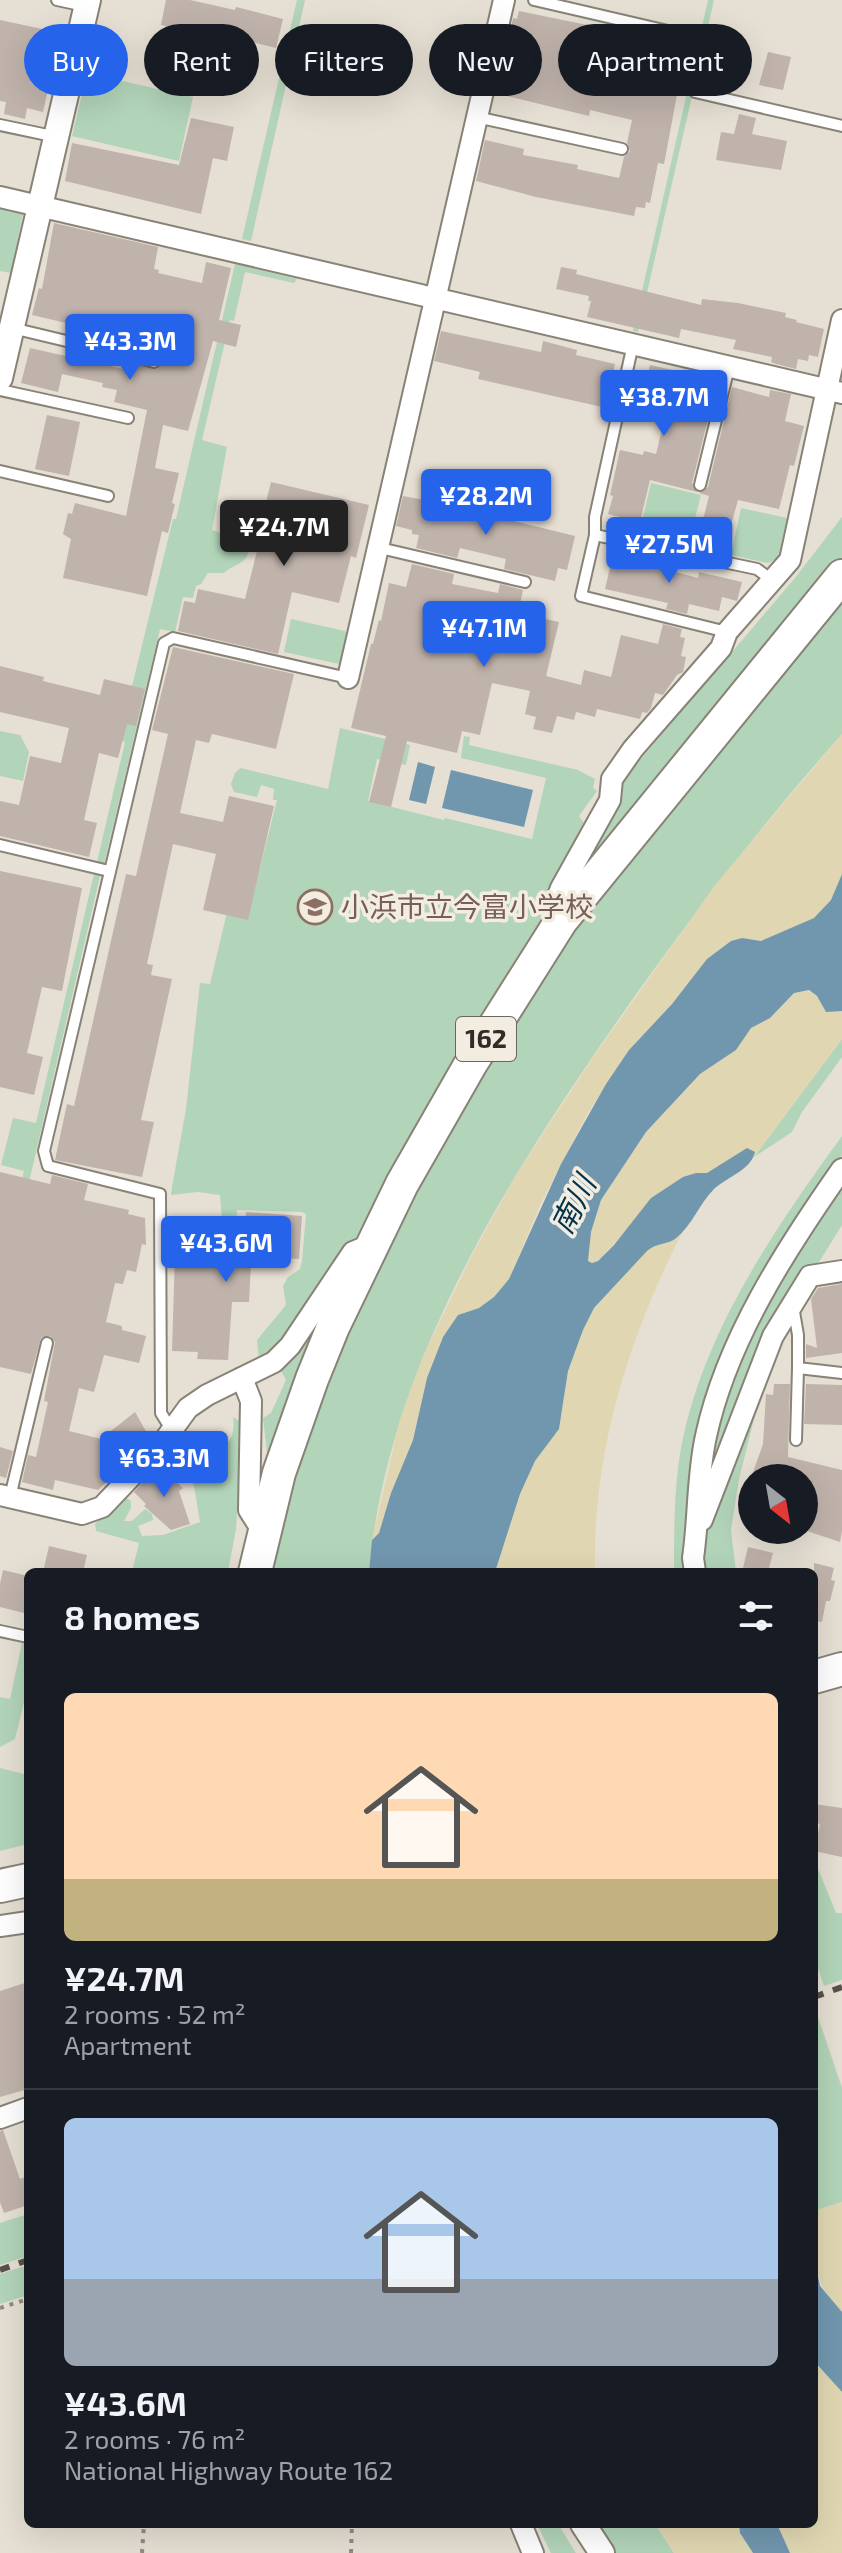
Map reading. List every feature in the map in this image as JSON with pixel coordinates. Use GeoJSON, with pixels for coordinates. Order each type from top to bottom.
{"type":"FeatureCollection","features":[{"type":"Feature","properties":{"kind":"highway","name":"162"},"geometry":{"type":"LineString","coordinates":[[256,1568],[279,1473],[312,1379],[370,1245],[470,1065],[561,921],[842,576]]}},
{"type":"Feature","properties":{"kind":"highway"},"geometry":{"type":"LineString","coordinates":[[818,1676],[842,1669]]}},
{"type":"Feature","properties":{"kind":"highway"},"geometry":{"type":"LineString","coordinates":[[0,1886],[24,1881]]}},
{"type":"Feature","properties":{"kind":"street"},"geometry":{"type":"LineString","coordinates":[[348,678],[504,0]]}},
{"type":"Feature","properties":{"kind":"street"},"geometry":{"type":"LineString","coordinates":[[0,378],[87,3]]}},
{"type":"Feature","properties":{"kind":"street"},"geometry":{"type":"LineString","coordinates":[[0,197],[834,391]]}},
{"type":"Feature","properties":{"kind":"street"},"geometry":{"type":"LineString","coordinates":[[561,921],[554,907],[561,888],[610,800],[612,779],[633,749],[721,648],[727,632],[790,560],[834,391],[842,320]]}},
{"type":"Feature","properties":{"kind":"street"},"geometry":{"type":"LineString","coordinates":[[694,1568],[699,1472],[706,1435],[731,1353],[749,1317],[842,1169]]}},
{"type":"Feature","properties":{"kind":"street"},"geometry":{"type":"LineString","coordinates":[[5,1496],[82,1514],[102,1507],[161,1445],[188,1408],[207,1395],[274,1362],[290,1346],[353,1252],[370,1245]]}},
{"type":"Feature","properties":{"kind":"street"},"geometry":{"type":"LineString","coordinates":[[697,1532],[773,1336],[810,1276],[842,1271]]}},
{"type":"Feature","properties":{"kind":"street"},"geometry":{"type":"LineString","coordinates":[[242,1378],[251,1401],[249,1510],[263,1532]]}},
{"type":"Feature","properties":{"kind":"street"},"geometry":{"type":"LineString","coordinates":[[0,1926],[24,1923]]}},
{"type":"Feature","properties":{"kind":"street"},"geometry":{"type":"LineString","coordinates":[[0,2118],[24,2109]]}},
{"type":"Feature","properties":{"kind":"street"},"geometry":{"type":"LineString","coordinates":[[523,2528],[533,2553]]}},
{"type":"Feature","properties":{"kind":"street"},"geometry":{"type":"LineString","coordinates":[[586,2528],[602,2553]]}},
{"type":"Feature","properties":{"kind":"lane"},"geometry":{"type":"LineString","coordinates":[[57,0],[87,3]]}},
{"type":"Feature","properties":{"kind":"lane"},"geometry":{"type":"LineString","coordinates":[[534,0],[638,24]]}},
{"type":"Feature","properties":{"kind":"lane"},"geometry":{"type":"LineString","coordinates":[[712,96],[842,126]]}},
{"type":"Feature","properties":{"kind":"lane"},"geometry":{"type":"LineString","coordinates":[[476,117],[622,149]]}},
{"type":"Feature","properties":{"kind":"lane"},"geometry":{"type":"LineString","coordinates":[[0,125],[57,137]]}},
{"type":"Feature","properties":{"kind":"lane"},"geometry":{"type":"LineString","coordinates":[[12,328],[154,362]]}},
{"type":"Feature","properties":{"kind":"lane"},"geometry":{"type":"LineString","coordinates":[[633,344],[581,596],[727,632]]}},
{"type":"Feature","properties":{"kind":"lane"},"geometry":{"type":"LineString","coordinates":[[700,485],[730,366]]}},
{"type":"Feature","properties":{"kind":"lane"},"geometry":{"type":"LineString","coordinates":[[0,390],[128,418]]}},
{"type":"Feature","properties":{"kind":"lane"},"geometry":{"type":"LineString","coordinates":[[0,471],[108,496]]}},
{"type":"Feature","properties":{"kind":"lane"},"geometry":{"type":"LineString","coordinates":[[595,535],[757,569],[773,581]]}},
{"type":"Feature","properties":{"kind":"lane"},"geometry":{"type":"LineString","coordinates":[[380,548],[525,582]]}},
{"type":"Feature","properties":{"kind":"lane"},"geometry":{"type":"LineString","coordinates":[[171,1429],[161,1413],[160,1194],[48,1166],[44,1151],[109,871],[164,643],[173,638],[348,678]]}},
{"type":"Feature","properties":{"kind":"lane"},"geometry":{"type":"LineString","coordinates":[[0,845],[109,871]]}},
{"type":"Feature","properties":{"kind":"lane"},"geometry":{"type":"LineString","coordinates":[[793,1304],[798,1335],[796,1440]]}},
{"type":"Feature","properties":{"kind":"lane"},"geometry":{"type":"LineString","coordinates":[[5,1496],[47,1343]]}},
{"type":"Feature","properties":{"kind":"lane"},"geometry":{"type":"LineString","coordinates":[[798,1368],[842,1373]]}},
{"type":"Feature","properties":{"kind":"lane"},"geometry":{"type":"LineString","coordinates":[[0,1631],[24,1636]]}},
{"type":"Feature","properties":{"kind":"path"},"geometry":{"type":"LineString","coordinates":[[0,2308],[24,2300]]}},
{"type":"Feature","properties":{"kind":"path"},"geometry":{"type":"LineString","coordinates":[[142,2553],[144,2528]]}},
{"type":"Feature","properties":{"kind":"path"},"geometry":{"type":"LineString","coordinates":[[351,2553],[352,2528]]}},
{"type":"Feature","properties":{"kind":"green space"},"geometry":{"type":"Polygon","coordinates":[[[297,0],[305,0],[300,24],[291,24],[297,0]]]}},
{"type":"Feature","properties":{"kind":"green space"},"geometry":{"type":"Polygon","coordinates":[[[708,0],[714,0],[709,24],[703,24],[708,0]]]}},
{"type":"Feature","properties":{"kind":"green space"},"geometry":{"type":"Polygon","coordinates":[[[128,82],[144,86],[144,96],[193,97],[179,161],[72,136],[82,96],[128,96],[128,82]]]}},
{"type":"Feature","properties":{"kind":"green space"},"geometry":{"type":"Polygon","coordinates":[[[275,96],[283,96],[251,241],[242,239],[275,96]]]}},
{"type":"Feature","properties":{"kind":"green space"},"geometry":{"type":"Polygon","coordinates":[[[686,96],[692,96],[638,332],[633,331],[686,96]]]}},
{"type":"Feature","properties":{"kind":"green space"},"geometry":{"type":"Polygon","coordinates":[[[0,207],[23,213],[11,273],[0,271],[0,207]]]}},
{"type":"Feature","properties":{"kind":"green space"},"geometry":{"type":"Polygon","coordinates":[[[235,264],[297,279],[294,283],[245,272],[234,321],[230,320],[202,440],[227,447],[212,530],[227,535],[225,548],[249,551],[242,562],[224,573],[208,573],[196,586],[193,598],[183,597],[175,632],[160,629],[104,864],[97,862],[125,742],[119,739],[173,519],[176,519],[235,264]]]}},
{"type":"Feature","properties":{"kind":"green space"},"geometry":{"type":"Polygon","coordinates":[[[651,483],[701,495],[688,545],[639,534],[651,483]]]}},
{"type":"Feature","properties":{"kind":"green space"},"geometry":{"type":"Polygon","coordinates":[[[741,508],[787,518],[778,558],[768,563],[731,555],[741,508]]]}},
{"type":"Feature","properties":{"kind":"green space"},"geometry":{"type":"Polygon","coordinates":[[[842,517],[842,557],[838,565],[568,895],[632,764],[636,765],[795,578],[842,517]]]}},
{"type":"Feature","properties":{"kind":"green space"},"geometry":{"type":"Polygon","coordinates":[[[842,594],[842,734],[751,842],[665,954],[569,1092],[490,1220],[424,1355],[399,1426],[380,1498],[370,1568],[268,1568],[291,1474],[381,1249],[542,968],[842,594]]]}},
{"type":"Feature","properties":{"kind":"green space"},"geometry":{"type":"Polygon","coordinates":[[[291,619],[345,631],[350,641],[344,665],[284,652],[291,619]]]}},
{"type":"Feature","properties":{"kind":"green space"},"geometry":{"type":"Polygon","coordinates":[[[340,728],[410,745],[406,765],[377,759],[368,801],[444,820],[532,839],[546,778],[461,758],[464,736],[470,737],[469,745],[578,770],[595,779],[593,788],[597,791],[579,816],[586,826],[550,893],[537,937],[377,1205],[286,1343],[259,1360],[257,1340],[286,1305],[283,1286],[288,1277],[300,1269],[306,1214],[237,1210],[235,1254],[224,1253],[219,1244],[217,1226],[222,1222],[220,1195],[198,1192],[171,1195],[172,1187],[186,1109],[200,983],[210,984],[228,908],[249,912],[277,800],[273,800],[274,789],[261,785],[257,797],[234,792],[231,784],[235,773],[240,768],[328,789],[340,728]]]}},
{"type":"Feature","properties":{"kind":"green space"},"geometry":{"type":"Polygon","coordinates":[[[0,731],[20,735],[29,752],[23,781],[0,776],[0,731]]]}},
{"type":"Feature","properties":{"kind":"green space"},"geometry":{"type":"Polygon","coordinates":[[[94,874],[100,876],[0,1307],[0,1276],[24,1171],[1,1165],[13,1118],[36,1123],[94,874]]]}},
{"type":"Feature","properties":{"kind":"green space"},"geometry":{"type":"Polygon","coordinates":[[[842,1039],[842,1057],[802,1112],[792,1132],[754,1157],[842,1039]]]}},
{"type":"Feature","properties":{"kind":"green space"},"geometry":{"type":"Polygon","coordinates":[[[842,1136],[842,1155],[769,1264],[724,1350],[708,1398],[687,1568],[674,1568],[678,1468],[700,1378],[739,1293],[789,1212],[842,1136]]]}},
{"type":"Feature","properties":{"kind":"green space"},"geometry":{"type":"Polygon","coordinates":[[[842,1182],[842,1225],[816,1267],[705,1498],[723,1403],[756,1320],[842,1182]]]}},
{"type":"Feature","properties":{"kind":"green space"},"geometry":{"type":"Polygon","coordinates":[[[335,1284],[269,1470],[263,1418],[271,1413],[286,1380],[279,1367],[335,1284]]]}},
{"type":"Feature","properties":{"kind":"green space"},"geometry":{"type":"Polygon","coordinates":[[[763,1383],[743,1464],[738,1464],[731,1530],[736,1568],[703,1568],[706,1536],[763,1383]]]}},
{"type":"Feature","properties":{"kind":"green space"},"geometry":{"type":"Polygon","coordinates":[[[233,1417],[243,1423],[236,1529],[229,1568],[133,1568],[139,1543],[96,1531],[95,1524],[123,1496],[131,1501],[124,1521],[132,1521],[145,1509],[152,1514],[153,1520],[138,1526],[142,1536],[163,1535],[200,1522],[194,1486],[175,1442],[179,1440],[190,1461],[222,1448],[232,1436],[233,1417]]]}},
{"type":"Feature","properties":{"kind":"green space"},"geometry":{"type":"Polygon","coordinates":[[[24,1643],[24,1702],[15,1739],[0,1747],[0,1697],[10,1699],[24,1643]]]}},
{"type":"Feature","properties":{"kind":"green space"},"geometry":{"type":"Polygon","coordinates":[[[0,1768],[24,1774],[24,1845],[0,1851],[0,1768]]]}},
{"type":"Feature","properties":{"kind":"green space"},"geometry":{"type":"Polygon","coordinates":[[[818,1869],[836,1913],[842,1913],[842,1980],[824,1986],[818,1969],[818,1869]]]}},
{"type":"Feature","properties":{"kind":"green space"},"geometry":{"type":"Polygon","coordinates":[[[818,2017],[842,2088],[842,2202],[818,2210],[818,2017]]]}},
{"type":"Feature","properties":{"kind":"green space"},"geometry":{"type":"Polygon","coordinates":[[[24,2215],[24,2257],[0,2265],[0,2223],[24,2215]]]}},
{"type":"Feature","properties":{"kind":"green space"},"geometry":{"type":"Polygon","coordinates":[[[24,2266],[24,2296],[0,2304],[0,2274],[24,2266]]]}},
{"type":"Feature","properties":{"kind":"green space"},"geometry":{"type":"Polygon","coordinates":[[[539,2528],[560,2528],[576,2553],[551,2553],[539,2528]]]}},
{"type":"Feature","properties":{"kind":"green space"},"geometry":{"type":"Polygon","coordinates":[[[600,2528],[658,2528],[674,2553],[616,2553],[600,2528]]]}},
{"type":"Feature","properties":{"kind":"sand"},"geometry":{"type":"Polygon","coordinates":[[[842,734],[842,874],[831,900],[815,918],[761,941],[742,938],[731,941],[707,960],[629,1050],[586,1116],[542,1201],[509,1279],[494,1297],[479,1308],[458,1315],[443,1337],[427,1378],[413,1440],[391,1493],[379,1533],[372,1540],[400,1419],[423,1356],[473,1253],[516,1175],[592,1059],[715,885],[842,734]]]}},
{"type":"Feature","properties":{"kind":"sand"},"geometry":{"type":"Polygon","coordinates":[[[802,990],[816,996],[824,1010],[842,1011],[842,1039],[754,1157],[755,1152],[707,1173],[696,1173],[651,1198],[641,1214],[598,1261],[588,1261],[591,1232],[601,1200],[646,1132],[700,1074],[736,1050],[751,1028],[770,1018],[794,993],[802,990]]]}},
{"type":"Feature","properties":{"kind":"sand"},"geometry":{"type":"Polygon","coordinates":[[[683,1231],[646,1312],[607,1439],[600,1483],[595,1568],[496,1568],[520,1494],[535,1461],[559,1429],[568,1371],[594,1308],[647,1251],[683,1231]]]}},
{"type":"Feature","properties":{"kind":"sand"},"geometry":{"type":"Polygon","coordinates":[[[842,2202],[842,2312],[824,2289],[818,2273],[818,2210],[842,2202]]]}},
{"type":"Feature","properties":{"kind":"sand"},"geometry":{"type":"Polygon","coordinates":[[[818,2365],[842,2392],[842,2553],[790,2553],[779,2528],[818,2528],[818,2365]]]}},
{"type":"Feature","properties":{"kind":"sand"},"geometry":{"type":"Polygon","coordinates":[[[658,2528],[739,2528],[753,2553],[674,2553],[658,2528]]]}},
{"type":"Feature","properties":{"kind":"water"},"geometry":{"type":"Polygon","coordinates":[[[418,762],[435,767],[426,804],[409,800],[418,762]]]}},
{"type":"Feature","properties":{"kind":"water"},"geometry":{"type":"Polygon","coordinates":[[[451,770],[533,790],[524,827],[442,808],[451,770]]]}},
{"type":"Feature","properties":{"kind":"water","name":"南川"},"geometry":{"type":"Polygon","coordinates":[[[842,874],[842,1011],[826,1012],[817,996],[809,990],[794,993],[770,1018],[751,1028],[736,1050],[700,1074],[646,1132],[601,1200],[591,1232],[588,1261],[592,1263],[614,1245],[651,1198],[683,1177],[707,1173],[747,1148],[755,1152],[749,1164],[714,1189],[681,1234],[647,1251],[594,1308],[568,1371],[559,1429],[535,1461],[520,1494],[496,1568],[369,1568],[372,1540],[379,1533],[391,1493],[413,1440],[427,1378],[443,1337],[458,1315],[479,1308],[494,1297],[509,1279],[561,1164],[629,1050],[672,1004],[707,959],[731,941],[742,938],[761,941],[814,918],[831,900],[842,874]]]}},
{"type":"Feature","properties":{"kind":"water"},"geometry":{"type":"Polygon","coordinates":[[[818,2276],[820,2286],[842,2312],[842,2392],[818,2365],[818,2276]]]}},
{"type":"Feature","properties":{"kind":"water"},"geometry":{"type":"Polygon","coordinates":[[[739,2528],[779,2528],[790,2553],[753,2553],[739,2528]]]}},
{"type":"Feature","properties":{"kind":"building"},"geometry":{"type":"Polygon","coordinates":[[[166,0],[190,0],[235,10],[236,7],[283,19],[282,24],[275,24],[275,48],[259,44],[259,24],[161,24],[166,0]]]}},
{"type":"Feature","properties":{"kind":"building"},"geometry":{"type":"Polygon","coordinates":[[[519,11],[582,24],[558,24],[558,96],[677,96],[664,164],[658,163],[650,203],[646,202],[645,208],[636,207],[634,216],[536,197],[476,181],[485,140],[524,149],[523,155],[578,165],[577,169],[619,178],[624,157],[630,151],[627,143],[632,120],[590,110],[589,116],[507,96],[542,96],[542,24],[512,24],[513,18],[517,19],[519,11]]]}},
{"type":"Feature","properties":{"kind":"building"},"geometry":{"type":"Polygon","coordinates":[[[0,20],[24,25],[24,96],[47,96],[43,112],[27,108],[25,119],[4,114],[6,102],[0,101],[0,20]]]}},
{"type":"Feature","properties":{"kind":"building"},"geometry":{"type":"Polygon","coordinates":[[[768,52],[791,57],[783,90],[759,85],[768,52]]]}},
{"type":"Feature","properties":{"kind":"building"},"geometry":{"type":"Polygon","coordinates":[[[739,114],[756,118],[752,134],[787,141],[781,170],[716,160],[721,132],[734,134],[739,114]]]}},
{"type":"Feature","properties":{"kind":"building"},"geometry":{"type":"Polygon","coordinates":[[[191,118],[234,127],[227,161],[213,158],[201,214],[65,181],[72,143],[179,165],[191,118]]]}},
{"type":"Feature","properties":{"kind":"building"},"geometry":{"type":"Polygon","coordinates":[[[54,223],[158,247],[154,269],[159,270],[158,273],[202,283],[206,262],[231,268],[219,320],[241,325],[236,347],[213,341],[188,431],[163,425],[155,468],[179,473],[168,533],[162,531],[147,596],[63,578],[71,539],[63,534],[68,513],[72,514],[75,503],[126,516],[147,410],[114,402],[117,390],[102,387],[103,383],[62,374],[58,392],[21,383],[30,348],[132,371],[133,365],[157,369],[162,360],[157,354],[137,350],[139,340],[32,315],[39,288],[42,289],[54,223]]]}},
{"type":"Feature","properties":{"kind":"building"},"geometry":{"type":"Polygon","coordinates":[[[561,267],[577,270],[576,274],[701,305],[702,299],[786,313],[785,317],[796,322],[824,329],[818,357],[809,355],[808,361],[798,359],[796,369],[771,362],[772,357],[733,349],[736,340],[681,329],[679,338],[587,317],[591,301],[588,301],[589,296],[556,289],[561,267]]]}},
{"type":"Feature","properties":{"kind":"building"},"geometry":{"type":"Polygon","coordinates":[[[441,331],[541,352],[543,341],[577,350],[576,355],[615,364],[610,385],[615,387],[611,409],[478,379],[480,372],[434,361],[441,331]]]}},
{"type":"Feature","properties":{"kind":"building"},"geometry":{"type":"Polygon","coordinates":[[[650,365],[708,378],[717,383],[692,483],[697,492],[650,480],[640,522],[608,514],[620,450],[643,455],[644,451],[656,454],[664,421],[626,412],[631,391],[643,393],[650,365]]]}},
{"type":"Feature","properties":{"kind":"building"},"geometry":{"type":"Polygon","coordinates":[[[732,387],[769,397],[770,390],[791,394],[785,421],[804,426],[779,509],[738,500],[727,540],[717,537],[716,541],[699,536],[709,496],[699,493],[708,487],[732,387]]]}},
{"type":"Feature","properties":{"kind":"building"},"geometry":{"type":"Polygon","coordinates":[[[47,415],[80,422],[69,476],[35,469],[47,415]]]}},
{"type":"Feature","properties":{"kind":"building"},"geometry":{"type":"Polygon","coordinates":[[[271,482],[369,505],[356,558],[351,556],[339,603],[292,592],[278,654],[178,631],[184,601],[195,603],[198,589],[245,599],[271,482]]]}},
{"type":"Feature","properties":{"kind":"building"},"geometry":{"type":"Polygon","coordinates":[[[403,496],[575,536],[567,570],[558,568],[555,581],[504,569],[506,559],[460,548],[457,558],[416,548],[419,535],[396,526],[403,496]]]}},
{"type":"Feature","properties":{"kind":"building"},"geometry":{"type":"Polygon","coordinates":[[[614,550],[643,557],[642,563],[698,578],[699,572],[742,582],[737,601],[722,597],[719,611],[689,604],[687,614],[666,609],[668,603],[605,589],[614,550]]]}},
{"type":"Feature","properties":{"kind":"building"},"geometry":{"type":"Polygon","coordinates":[[[412,564],[454,574],[452,584],[498,593],[500,584],[523,590],[519,608],[528,610],[527,615],[559,622],[546,676],[581,685],[584,670],[611,677],[621,635],[658,644],[663,624],[682,629],[680,637],[685,638],[681,656],[686,657],[683,672],[677,675],[663,695],[655,693],[651,708],[647,713],[642,712],[640,719],[597,709],[595,717],[576,712],[574,720],[557,716],[552,733],[533,729],[536,717],[525,714],[530,691],[492,683],[480,735],[462,731],[457,753],[407,741],[391,807],[369,802],[386,736],[351,728],[389,583],[406,587],[412,564]]]}},
{"type":"Feature","properties":{"kind":"building"},"geometry":{"type":"Polygon","coordinates":[[[173,647],[294,674],[276,749],[212,734],[209,743],[196,740],[180,813],[223,822],[229,796],[274,806],[248,920],[203,910],[216,854],[173,844],[147,964],[153,965],[151,975],[172,979],[141,1120],[154,1122],[142,1177],[55,1160],[67,1104],[74,1106],[126,874],[136,876],[168,734],[152,730],[173,647]]]}},
{"type":"Feature","properties":{"kind":"building"},"geometry":{"type":"Polygon","coordinates":[[[0,666],[44,677],[43,681],[100,695],[104,679],[145,689],[136,726],[127,724],[118,758],[99,753],[84,820],[97,823],[89,857],[0,836],[0,801],[19,805],[30,756],[61,763],[69,728],[0,712],[0,666]]]}},
{"type":"Feature","properties":{"kind":"building"},"geometry":{"type":"Polygon","coordinates":[[[0,871],[82,888],[62,991],[42,987],[27,1053],[43,1057],[34,1095],[0,1087],[0,871]]]}},
{"type":"Feature","properties":{"kind":"building"},"geometry":{"type":"Polygon","coordinates":[[[0,1172],[50,1184],[52,1175],[88,1184],[84,1200],[129,1210],[128,1214],[145,1218],[146,1245],[142,1244],[136,1272],[127,1270],[123,1284],[115,1283],[106,1322],[146,1336],[139,1363],[104,1355],[94,1392],[79,1388],[69,1431],[101,1439],[135,1412],[147,1433],[140,1444],[142,1446],[98,1490],[55,1480],[53,1490],[22,1482],[28,1455],[36,1457],[48,1402],[44,1401],[55,1342],[50,1336],[41,1338],[31,1374],[0,1367],[0,1172]]]}},
{"type":"Feature","properties":{"kind":"building"},"geometry":{"type":"Polygon","coordinates":[[[246,1212],[302,1216],[299,1259],[284,1258],[284,1266],[251,1264],[249,1302],[232,1302],[228,1360],[197,1359],[198,1352],[172,1351],[175,1255],[243,1257],[246,1212]]]}},
{"type":"Feature","properties":{"kind":"building"},"geometry":{"type":"Polygon","coordinates":[[[842,1284],[842,1353],[806,1358],[806,1344],[817,1348],[811,1299],[818,1288],[842,1284]]]}},
{"type":"Feature","properties":{"kind":"building"},"geometry":{"type":"Polygon","coordinates":[[[774,1384],[790,1384],[788,1457],[817,1464],[756,1464],[763,1444],[766,1394],[773,1395],[774,1384]]]}},
{"type":"Feature","properties":{"kind":"building"},"geometry":{"type":"Polygon","coordinates":[[[806,1384],[842,1385],[842,1425],[804,1424],[806,1384]]]}},
{"type":"Feature","properties":{"kind":"building"},"geometry":{"type":"Polygon","coordinates":[[[0,1447],[13,1451],[6,1478],[0,1476],[0,1447]]]}},
{"type":"Feature","properties":{"kind":"building"},"geometry":{"type":"Polygon","coordinates":[[[818,1464],[842,1470],[840,1542],[818,1535],[818,1464]]]}},
{"type":"Feature","properties":{"kind":"building"},"geometry":{"type":"Polygon","coordinates":[[[159,1466],[183,1488],[179,1491],[190,1524],[171,1530],[144,1506],[146,1504],[134,1492],[159,1466]]]}},
{"type":"Feature","properties":{"kind":"building"},"geometry":{"type":"Polygon","coordinates":[[[49,1546],[87,1555],[84,1568],[44,1568],[49,1546]]]}},
{"type":"Feature","properties":{"kind":"building"},"geometry":{"type":"Polygon","coordinates":[[[748,1547],[773,1553],[769,1568],[743,1568],[748,1547]]]}},
{"type":"Feature","properties":{"kind":"building"},"geometry":{"type":"Polygon","coordinates":[[[814,1563],[834,1568],[831,1580],[835,1581],[830,1601],[826,1601],[822,1622],[818,1622],[818,1568],[814,1568],[814,1563]]]}},
{"type":"Feature","properties":{"kind":"building"},"geometry":{"type":"Polygon","coordinates":[[[3,1570],[24,1575],[24,1613],[0,1607],[3,1570]]]}},
{"type":"Feature","properties":{"kind":"building"},"geometry":{"type":"Polygon","coordinates":[[[818,1805],[842,1808],[842,1857],[818,1852],[818,1805]]]}},
{"type":"Feature","properties":{"kind":"building"},"geometry":{"type":"Polygon","coordinates":[[[24,1983],[24,2090],[0,2097],[0,1991],[24,1983]]]}},
{"type":"Feature","properties":{"kind":"building"},"geometry":{"type":"Polygon","coordinates":[[[3,2130],[20,2179],[24,2178],[24,2206],[4,2213],[0,2202],[0,2131],[3,2130]]]}},
{"type":"Feature","properties":{"kind":"railway"},"geometry":{"type":"LineString","coordinates":[[818,1996],[842,1987]]}},
{"type":"Feature","properties":{"kind":"railway"},"geometry":{"type":"LineString","coordinates":[[0,2270],[24,2261]]}},
{"type":"Feature","properties":{"kind":"place","name":"小浜市立今富小学校"},"geometry":{"type":"Point","coordinates":[315,907]}}]}
